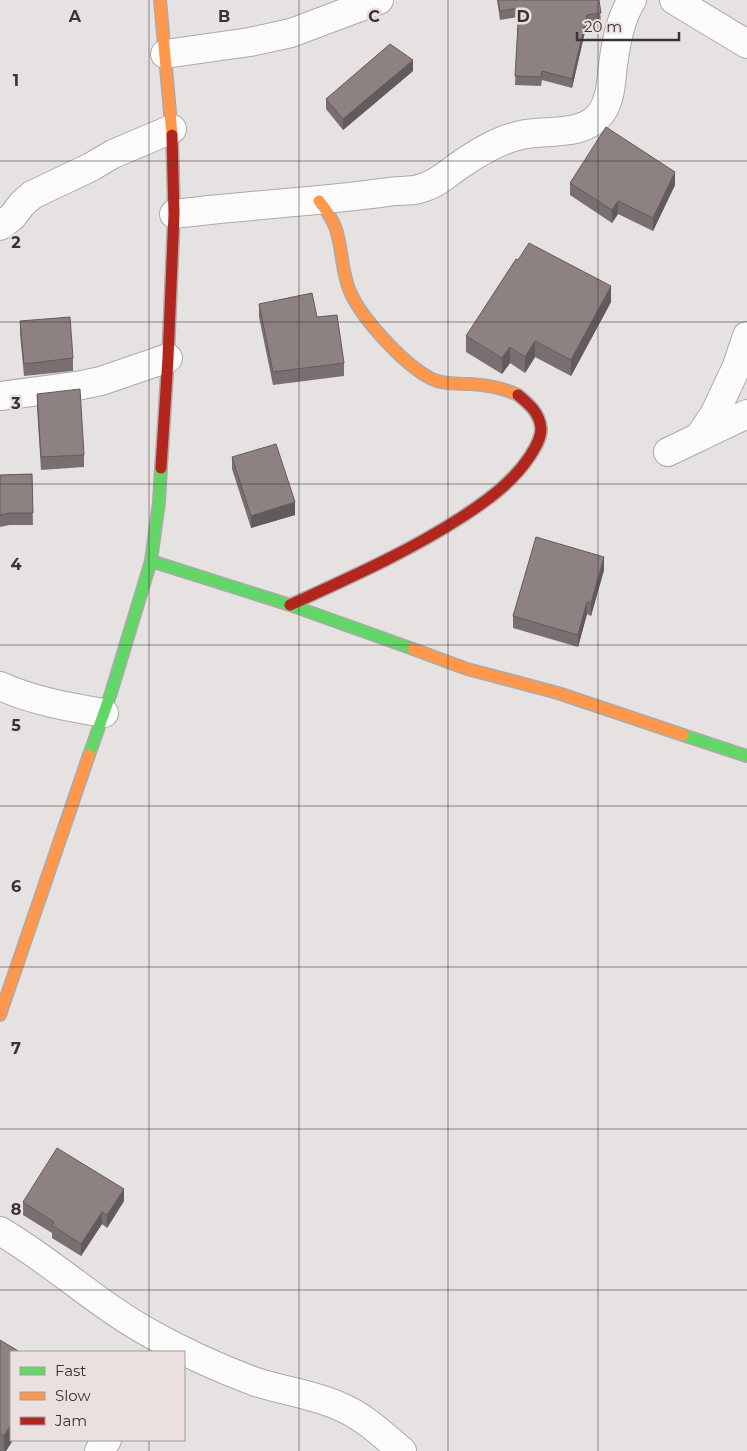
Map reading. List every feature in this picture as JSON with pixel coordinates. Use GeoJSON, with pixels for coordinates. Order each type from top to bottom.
{"type":"FeatureCollection","features":[{"type":"Feature","properties":{"kind":"street"},"geometry":{"type":"LineString","coordinates":[[0,1015],[104,713],[151,562],[159,502],[174,214],[172,129],[160,0]]}},
{"type":"Feature","properties":{"kind":"street"},"geometry":{"type":"LineString","coordinates":[[165,54],[250,42],[291,33],[379,0]]}},
{"type":"Feature","properties":{"kind":"street"},"geometry":{"type":"LineString","coordinates":[[174,214],[240,206],[319,201],[421,189],[437,182],[484,149],[521,135],[553,133],[587,126],[601,112],[610,92],[618,33],[632,0]]}},
{"type":"Feature","properties":{"kind":"street"},"geometry":{"type":"LineString","coordinates":[[674,0],[747,44]]}},
{"type":"Feature","properties":{"kind":"street"},"geometry":{"type":"LineString","coordinates":[[0,226],[12,217],[32,195],[114,154],[172,129]]}},
{"type":"Feature","properties":{"kind":"street"},"geometry":{"type":"LineString","coordinates":[[290,605],[387,560],[442,531],[498,492],[524,467],[540,438],[541,424],[534,408],[518,394],[491,387],[437,382],[414,366],[388,342],[351,294],[347,283],[341,242],[335,224],[329,212],[319,201]]}},
{"type":"Feature","properties":{"kind":"street"},"geometry":{"type":"LineString","coordinates":[[699,437],[715,413],[737,366],[747,336]]}},
{"type":"Feature","properties":{"kind":"street"},"geometry":{"type":"LineString","coordinates":[[0,396],[77,386],[168,358]]}},
{"type":"Feature","properties":{"kind":"street"},"geometry":{"type":"LineString","coordinates":[[668,452],[747,414]]}},
{"type":"Feature","properties":{"kind":"street"},"geometry":{"type":"LineString","coordinates":[[151,562],[290,605],[466,669],[558,693],[747,756]]}},
{"type":"Feature","properties":{"kind":"street"},"geometry":{"type":"LineString","coordinates":[[0,686],[19,695],[53,705],[104,713]]}},
{"type":"Feature","properties":{"kind":"street"},"geometry":{"type":"LineString","coordinates":[[0,1231],[28,1247],[84,1290],[172,1349]]}},
{"type":"Feature","properties":{"kind":"street"},"geometry":{"type":"LineString","coordinates":[[185,1354],[255,1381],[342,1407],[379,1431],[402,1451]]}},
{"type":"Feature","properties":{"kind":"building"},"geometry":{"type":"Polygon","coordinates":[[[498,0],[599,0],[601,13],[587,15],[572,79],[542,71],[541,77],[515,76],[519,8],[500,11],[498,0]]]}},
{"type":"Feature","properties":{"kind":"building"},"geometry":{"type":"Polygon","coordinates":[[[390,44],[413,60],[343,119],[326,99],[390,44]]]}},
{"type":"Feature","properties":{"kind":"building"},"geometry":{"type":"Polygon","coordinates":[[[606,127],[675,172],[653,218],[618,201],[612,210],[570,183],[606,127]]]}},
{"type":"Feature","properties":{"kind":"building"},"geometry":{"type":"Polygon","coordinates":[[[529,243],[611,286],[571,360],[535,341],[525,357],[510,347],[502,358],[466,336],[516,259],[518,260],[529,243]]]}},
{"type":"Feature","properties":{"kind":"building"},"geometry":{"type":"Polygon","coordinates":[[[312,293],[317,317],[337,315],[344,363],[273,372],[259,304],[312,293]]]}},
{"type":"Feature","properties":{"kind":"building"},"geometry":{"type":"Polygon","coordinates":[[[70,317],[73,358],[24,364],[20,321],[70,317]]]}},
{"type":"Feature","properties":{"kind":"building"},"geometry":{"type":"Polygon","coordinates":[[[80,389],[84,455],[41,457],[37,394],[80,389]]]}},
{"type":"Feature","properties":{"kind":"building"},"geometry":{"type":"Polygon","coordinates":[[[276,444],[295,502],[251,516],[232,457],[276,444]]]}},
{"type":"Feature","properties":{"kind":"building"},"geometry":{"type":"Polygon","coordinates":[[[32,474],[33,513],[0,515],[0,475],[32,474]]]}},
{"type":"Feature","properties":{"kind":"building"},"geometry":{"type":"Polygon","coordinates":[[[536,537],[604,557],[591,603],[587,602],[578,635],[513,616],[536,537]]]}},
{"type":"Feature","properties":{"kind":"building"},"geometry":{"type":"Polygon","coordinates":[[[57,1148],[124,1189],[107,1215],[102,1212],[81,1244],[52,1225],[54,1222],[23,1202],[57,1148]]]}},
{"type":"Feature","properties":{"kind":"building"},"geometry":{"type":"Polygon","coordinates":[[[0,1340],[18,1351],[10,1351],[10,1426],[4,1436],[0,1433],[0,1340]]]}},
{"type":"Feature","properties":{"kind":"traffic: fast"},"geometry":{"type":"LineString","coordinates":[[89,755],[111,693],[151,561],[159,502],[161,468]]}},
{"type":"Feature","properties":{"kind":"traffic: fast"},"geometry":{"type":"LineString","coordinates":[[151,561],[290,605],[413,649]]}},
{"type":"Feature","properties":{"kind":"traffic: fast"},"geometry":{"type":"LineString","coordinates":[[683,735],[747,756]]}},
{"type":"Feature","properties":{"kind":"traffic: slow"},"geometry":{"type":"LineString","coordinates":[[160,0],[172,135]]}},
{"type":"Feature","properties":{"kind":"traffic: slow"},"geometry":{"type":"LineString","coordinates":[[319,201],[337,231],[344,271],[352,295],[370,323],[395,350],[421,372],[437,381],[488,386],[507,390],[518,395]]}},
{"type":"Feature","properties":{"kind":"traffic: slow"},"geometry":{"type":"LineString","coordinates":[[413,649],[467,669],[558,693],[683,735]]}},
{"type":"Feature","properties":{"kind":"traffic: slow"},"geometry":{"type":"LineString","coordinates":[[0,1015],[89,755]]}},
{"type":"Feature","properties":{"kind":"traffic: jam"},"geometry":{"type":"LineString","coordinates":[[161,468],[174,214],[172,135]]}},
{"type":"Feature","properties":{"kind":"traffic: jam"},"geometry":{"type":"LineString","coordinates":[[290,605],[421,542],[472,511],[508,482],[530,456],[541,433],[539,418],[530,405],[518,395]]}}]}
